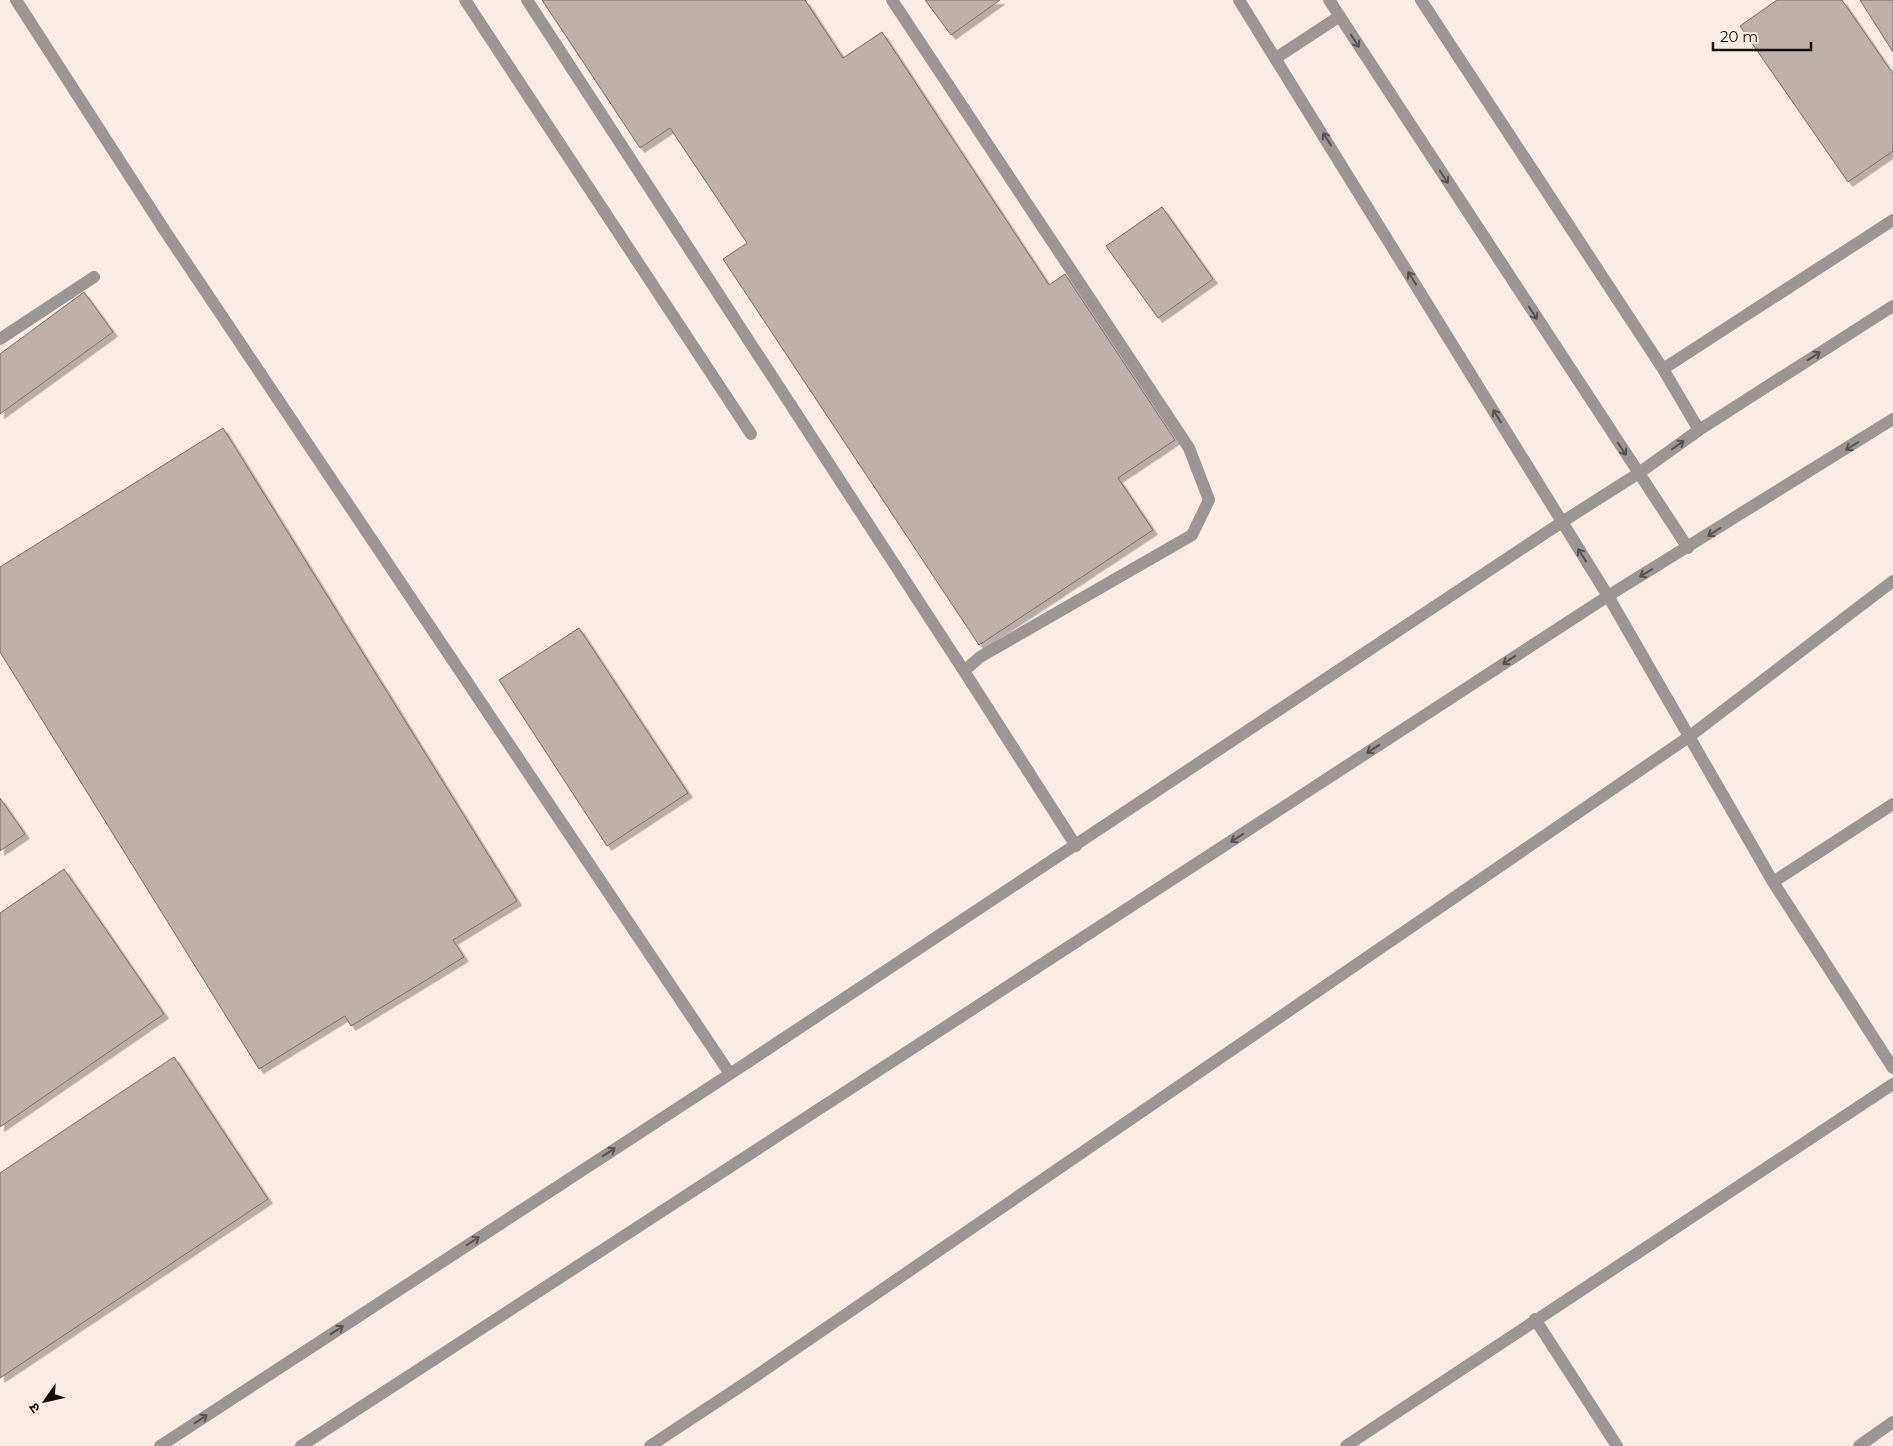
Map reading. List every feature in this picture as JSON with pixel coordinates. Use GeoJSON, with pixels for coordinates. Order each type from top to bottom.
{"type":"FeatureCollection","features":[{"type":"Feature","properties":{"kind":"street"},"geometry":{"type":"LineString","coordinates":[[16,0],[165,231],[730,1074]]}},
{"type":"Feature","properties":{"kind":"street"},"geometry":{"type":"LineString","coordinates":[[465,0],[751,434]]}},
{"type":"Feature","properties":{"kind":"street"},"geometry":{"type":"LineString","coordinates":[[527,0],[964,670],[1076,846]]}},
{"type":"Feature","properties":{"kind":"street"},"geometry":{"type":"LineString","coordinates":[[892,0],[1189,448],[1209,500],[1192,535],[980,658],[964,670]]}},
{"type":"Feature","properties":{"kind":"street"},"geometry":{"type":"LineString","coordinates":[[1239,0],[1608,596],[1773,882],[1893,1068]]}},
{"type":"Feature","properties":{"kind":"street"},"geometry":{"type":"LineString","coordinates":[[1329,0],[1688,548]]}},
{"type":"Feature","properties":{"kind":"street"},"geometry":{"type":"LineString","coordinates":[[1421,0],[1663,369],[1698,430]]}},
{"type":"Feature","properties":{"kind":"street"},"geometry":{"type":"LineString","coordinates":[[1276,58],[1340,16]]}},
{"type":"Feature","properties":{"kind":"street"},"geometry":{"type":"LineString","coordinates":[[1663,369],[1893,220]]}},
{"type":"Feature","properties":{"kind":"street"},"geometry":{"type":"LineString","coordinates":[[0,340],[94,277]]}},
{"type":"Feature","properties":{"kind":"street"},"geometry":{"type":"LineString","coordinates":[[160,1446],[1076,846],[1562,522],[1639,473],[1698,430],[1893,306]]}},
{"type":"Feature","properties":{"kind":"street"},"geometry":{"type":"LineString","coordinates":[[301,1446],[1608,596],[1893,420]]}},
{"type":"Feature","properties":{"kind":"street"},"geometry":{"type":"LineString","coordinates":[[650,1446],[753,1378],[1690,736],[1893,582]]}},
{"type":"Feature","properties":{"kind":"street"},"geometry":{"type":"LineString","coordinates":[[1773,882],[1893,804]]}},
{"type":"Feature","properties":{"kind":"street"},"geometry":{"type":"LineString","coordinates":[[1346,1446],[1893,1084]]}},
{"type":"Feature","properties":{"kind":"street"},"geometry":{"type":"LineString","coordinates":[[1535,1320],[1616,1446]]}},
{"type":"Feature","properties":{"kind":"street"},"geometry":{"type":"LineString","coordinates":[[1858,1446],[1893,1422]]}},
{"type":"Feature","properties":{"kind":"building"},"geometry":{"type":"Polygon","coordinates":[[[542,0],[805,0],[843,58],[882,32],[1049,285],[1065,274],[1175,440],[1118,478],[1153,530],[979,645],[723,259],[747,243],[670,128],[640,148],[542,0]]]}},
{"type":"Feature","properties":{"kind":"building"},"geometry":{"type":"Polygon","coordinates":[[[925,0],[1000,0],[951,35],[925,0]]]}},
{"type":"Feature","properties":{"kind":"building"},"geometry":{"type":"Polygon","coordinates":[[[1777,0],[1842,0],[1893,74],[1893,151],[1848,182],[1740,26],[1777,0]]]}},
{"type":"Feature","properties":{"kind":"building"},"geometry":{"type":"Polygon","coordinates":[[[1860,0],[1893,0],[1893,52],[1860,0]]]}},
{"type":"Feature","properties":{"kind":"building"},"geometry":{"type":"Polygon","coordinates":[[[1162,207],[1213,279],[1158,318],[1106,246],[1162,207]]]}},
{"type":"Feature","properties":{"kind":"building"},"geometry":{"type":"Polygon","coordinates":[[[84,292],[113,332],[0,414],[0,354],[84,292]]]}},
{"type":"Feature","properties":{"kind":"building"},"geometry":{"type":"Polygon","coordinates":[[[223,428],[517,901],[453,940],[464,957],[351,1026],[345,1016],[259,1069],[0,652],[0,567],[223,428]]]}},
{"type":"Feature","properties":{"kind":"building"},"geometry":{"type":"Polygon","coordinates":[[[579,628],[688,793],[607,846],[499,680],[579,628]]]}},
{"type":"Feature","properties":{"kind":"building"},"geometry":{"type":"Polygon","coordinates":[[[0,798],[25,834],[0,851],[0,798]]]}},
{"type":"Feature","properties":{"kind":"building"},"geometry":{"type":"Polygon","coordinates":[[[64,869],[164,1014],[0,1127],[0,913],[64,869]]]}},
{"type":"Feature","properties":{"kind":"building"},"geometry":{"type":"Polygon","coordinates":[[[174,1057],[268,1199],[0,1378],[0,1173],[174,1057]]]}}]}
